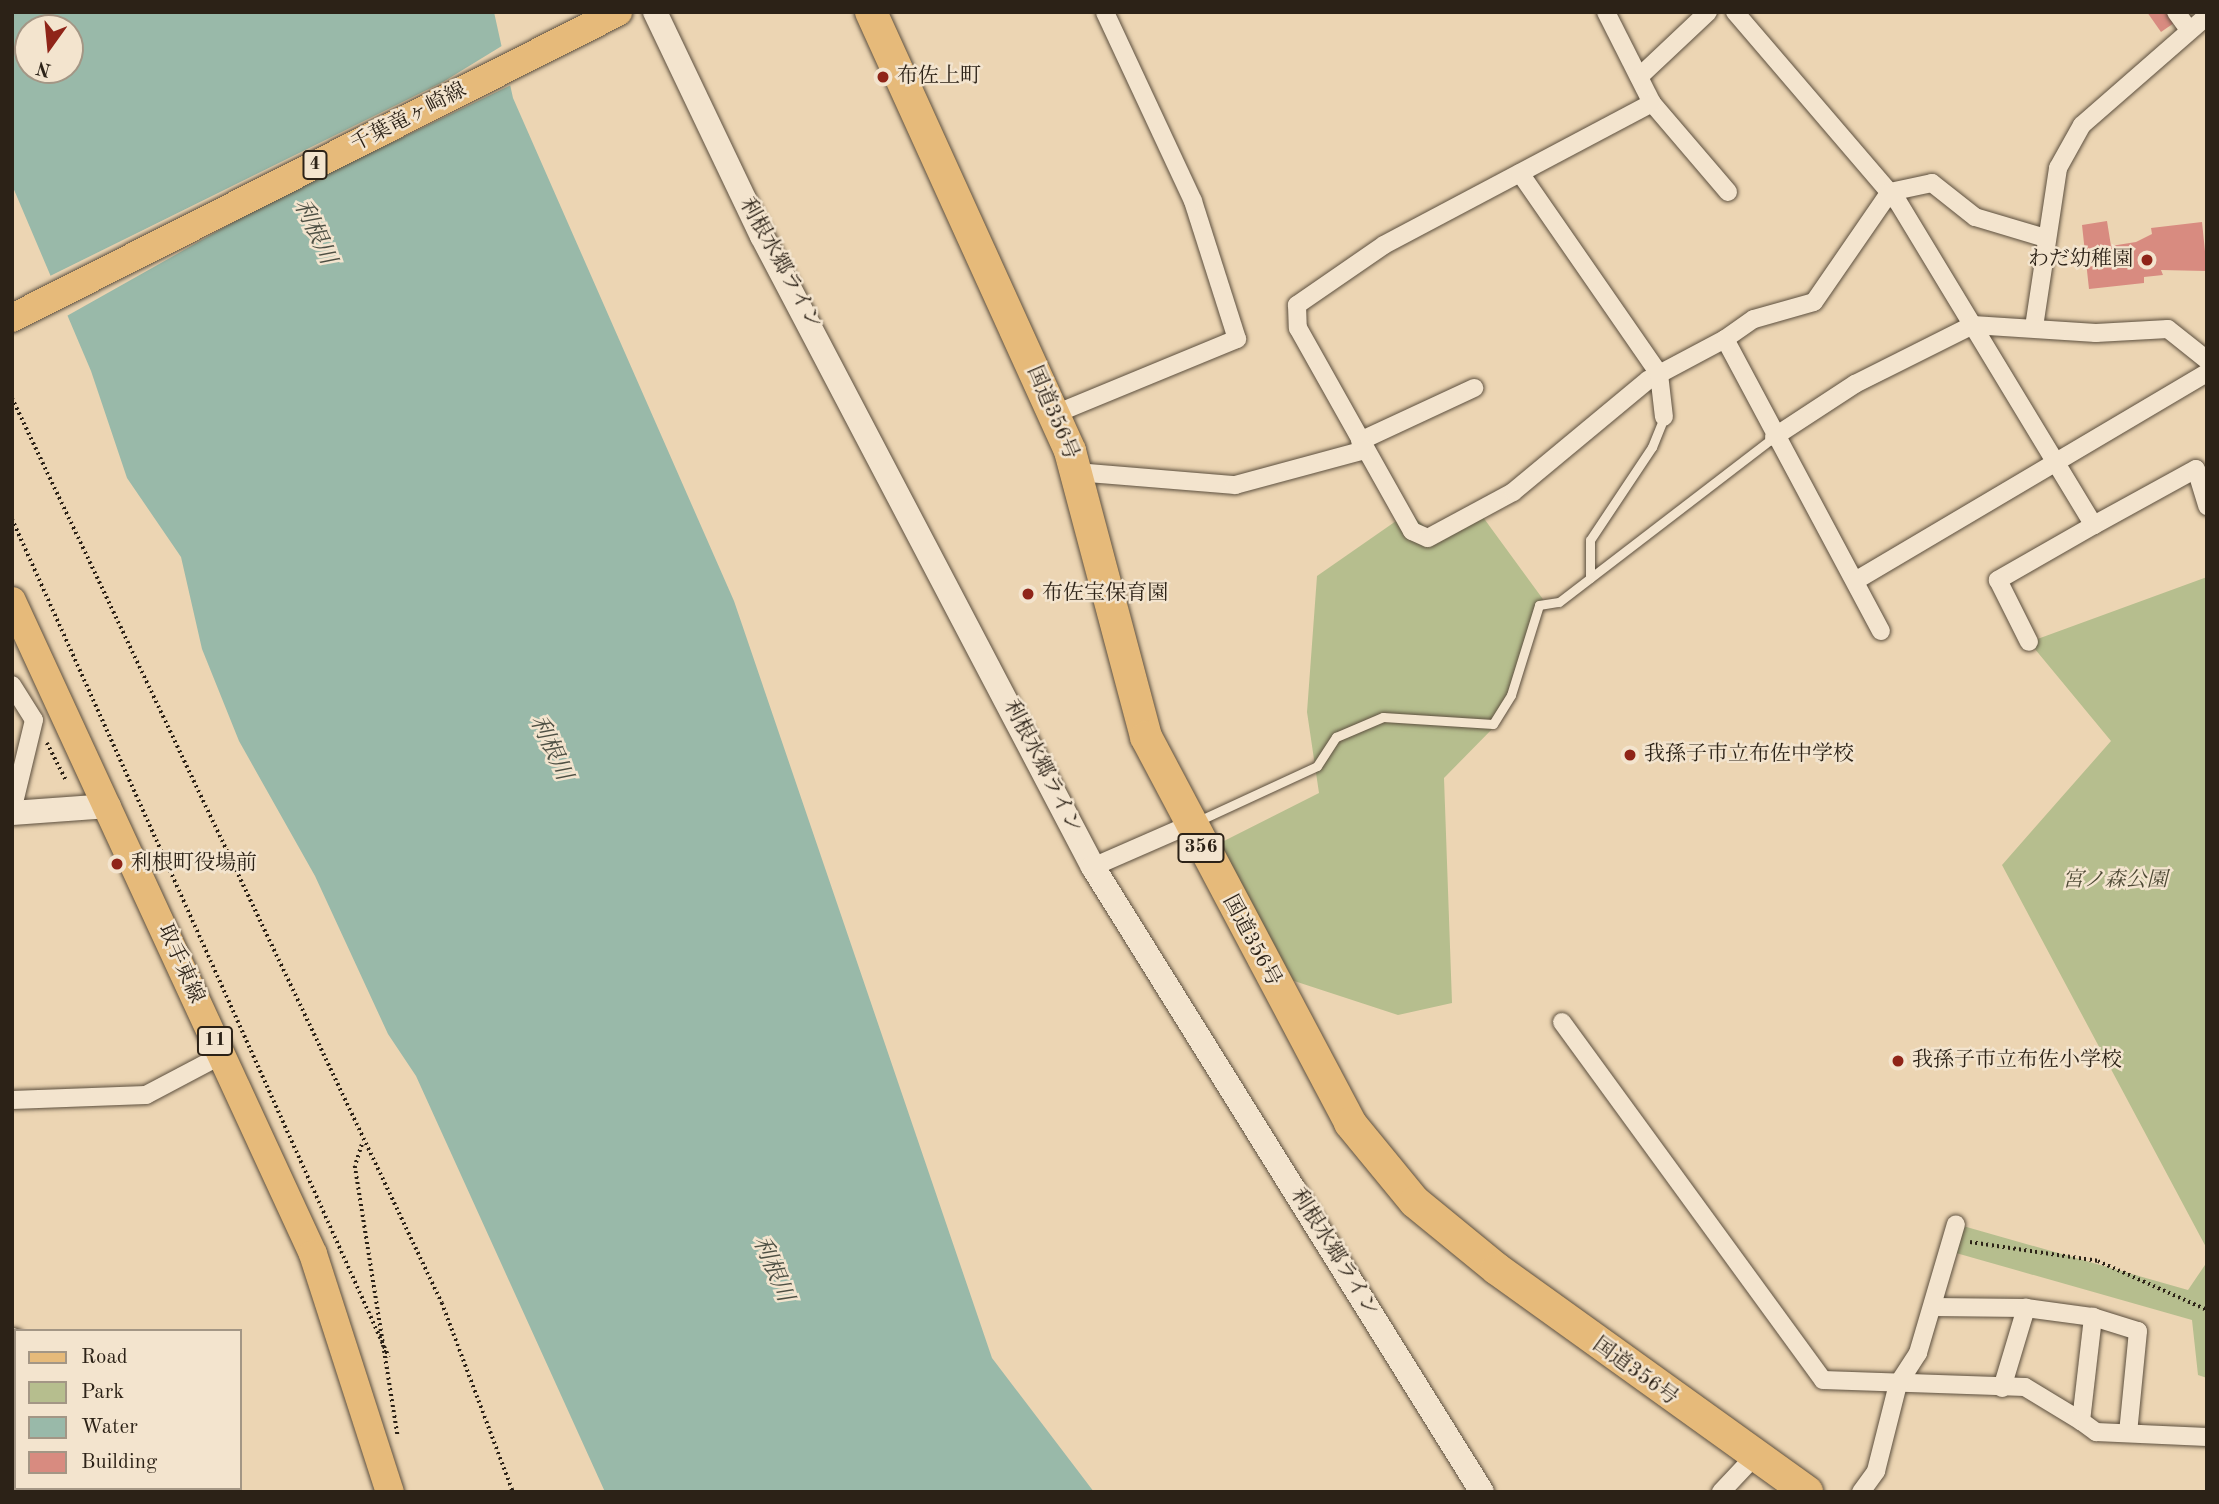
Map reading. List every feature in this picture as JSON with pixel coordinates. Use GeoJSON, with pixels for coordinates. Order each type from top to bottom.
{"type":"FeatureCollection","features":[{"type":"Feature","properties":{"kind":"highway","name":"国道356号"},"geometry":{"type":"LineString","coordinates":[[872,12],[1055,414],[1076,472],[1131,695],[1189,825],[1312,1056],[1383,1168],[1497,1269],[1753,1458],[1807,1492]]}},
{"type":"Feature","properties":{"kind":"main road","name":"千葉竜ヶ崎線"},"geometry":{"type":"LineString","coordinates":[[12,318],[618,12]]}},
{"type":"Feature","properties":{"kind":"main road","name":"利根水郷ライン"},"geometry":{"type":"LineString","coordinates":[[655,12],[756,223],[1093,867],[1482,1492]]}},
{"type":"Feature","properties":{"kind":"main road","name":"取手東線"},"geometry":{"type":"LineString","coordinates":[[12,601],[109,806],[339,1321],[390,1492]]}},
{"type":"Feature","properties":{"kind":"main road"},"geometry":{"type":"LineString","coordinates":[[12,812],[109,806]]}},
{"type":"Feature","properties":{"kind":"street"},"geometry":{"type":"LineString","coordinates":[[1055,414],[1237,339],[1193,201],[1105,12]]}},
{"type":"Feature","properties":{"kind":"street"},"geometry":{"type":"LineString","coordinates":[[1606,12],[1652,103],[1728,192]]}},
{"type":"Feature","properties":{"kind":"street"},"geometry":{"type":"LineString","coordinates":[[1639,77],[1708,12]]}},
{"type":"Feature","properties":{"kind":"street"},"geometry":{"type":"LineString","coordinates":[[1735,12],[1890,192],[2094,525]]}},
{"type":"Feature","properties":{"kind":"street"},"geometry":{"type":"LineString","coordinates":[[2176,12],[2189,30]]}},
{"type":"Feature","properties":{"kind":"street"},"geometry":{"type":"LineString","coordinates":[[2034,327],[2045,237],[2058,168],[2082,125],[2207,16]]}},
{"type":"Feature","properties":{"kind":"street"},"geometry":{"type":"LineString","coordinates":[[1652,103],[1384,245],[1297,304],[1298,328],[1412,531],[1428,538],[1513,492],[1659,374],[1725,339],[1754,320],[1814,302],[1890,192],[1932,183],[1975,217],[2045,237]]}},
{"type":"Feature","properties":{"kind":"street"},"geometry":{"type":"LineString","coordinates":[[1520,173],[1659,374],[1664,418]]}},
{"type":"Feature","properties":{"kind":"street"},"geometry":{"type":"LineString","coordinates":[[1774,437],[1855,384],[1973,326],[2034,327],[2096,333],[2168,329],[2207,360]]}},
{"type":"Feature","properties":{"kind":"street"},"geometry":{"type":"LineString","coordinates":[[1725,339],[1774,437],[1881,631]]}},
{"type":"Feature","properties":{"kind":"street"},"geometry":{"type":"LineString","coordinates":[[1855,581],[2054,459],[2207,373]]}},
{"type":"Feature","properties":{"kind":"street"},"geometry":{"type":"LineString","coordinates":[[1076,472],[1235,485],[1363,446],[1474,388]]}},
{"type":"Feature","properties":{"kind":"street"},"geometry":{"type":"LineString","coordinates":[[2029,642],[1998,580],[2196,468],[2207,506]]}},
{"type":"Feature","properties":{"kind":"street"},"geometry":{"type":"LineString","coordinates":[[12,685],[34,720],[12,812]]}},
{"type":"Feature","properties":{"kind":"street"},"geometry":{"type":"LineString","coordinates":[[1093,867],[1189,825]]}},
{"type":"Feature","properties":{"kind":"street"},"geometry":{"type":"LineString","coordinates":[[1562,1022],[1823,1380],[2025,1387],[2096,1432],[2207,1437]]}},
{"type":"Feature","properties":{"kind":"street"},"geometry":{"type":"LineString","coordinates":[[12,1100],[146,1095],[222,1055]]}},
{"type":"Feature","properties":{"kind":"street"},"geometry":{"type":"LineString","coordinates":[[1861,1492],[1875,1471],[1898,1384],[1933,1307],[1956,1224]]}},
{"type":"Feature","properties":{"kind":"street"},"geometry":{"type":"LineString","coordinates":[[1933,1307],[2026,1308],[2093,1317],[2138,1331],[2128,1433]]}},
{"type":"Feature","properties":{"kind":"street"},"geometry":{"type":"LineString","coordinates":[[2002,1388],[2026,1308]]}},
{"type":"Feature","properties":{"kind":"street"},"geometry":{"type":"LineString","coordinates":[[2081,1421],[2093,1317]]}},
{"type":"Feature","properties":{"kind":"street"},"geometry":{"type":"LineString","coordinates":[[1721,1492],[1753,1458]]}},
{"type":"Feature","properties":{"kind":"lane"},"geometry":{"type":"LineString","coordinates":[[1590,578],[1590,540],[1652,447],[1664,418]]}},
{"type":"Feature","properties":{"kind":"lane"},"geometry":{"type":"LineString","coordinates":[[1189,825],[1317,766],[1336,737],[1373,720],[1404,714],[1493,724],[1511,695],[1539,605],[1559,602],[1774,437]]}},
{"type":"Feature","properties":{"kind":"path"},"geometry":{"type":"LineString","coordinates":[[12,398],[362,1144],[442,1303],[513,1492]]}},
{"type":"Feature","properties":{"kind":"path"},"geometry":{"type":"LineString","coordinates":[[12,519],[389,1357]]}},
{"type":"Feature","properties":{"kind":"path"},"geometry":{"type":"LineString","coordinates":[[362,1144],[355,1166],[400,1417]]}},
{"type":"Feature","properties":{"kind":"path"},"geometry":{"type":"LineString","coordinates":[[1956,1224],[1967,1242],[2098,1261],[2207,1310]]}},
{"type":"Feature","properties":{"kind":"green space"},"geometry":{"type":"Polygon","coordinates":[[[1409,512],[1434,535],[1480,513],[1545,602],[1499,722],[1444,778],[1452,1003],[1398,1015],[1285,978],[1214,846],[1319,793],[1307,712],[1317,576],[1409,512]]]}},
{"type":"Feature","properties":{"kind":"green space","name":"宮ノ森公園"},"geometry":{"type":"Polygon","coordinates":[[[2207,577],[2207,1249],[2002,865],[2111,741],[2029,642],[2207,577]]]}},
{"type":"Feature","properties":{"kind":"green space"},"geometry":{"type":"Polygon","coordinates":[[[1956,1224],[2188,1290],[2207,1262],[2207,1378],[2198,1375],[2192,1320],[1949,1251],[1956,1224]]]}},
{"type":"Feature","properties":{"kind":"water","name":"利根川"},"geometry":{"type":"Polygon","coordinates":[[[12,12],[494,12],[513,98],[734,601],[992,1358],[1094,1492],[605,1492],[416,1076],[388,1034],[315,876],[239,741],[202,649],[181,557],[127,478],[91,371],[12,185],[12,12]]]}},
{"type":"Feature","properties":{"kind":"pier"},"geometry":{"type":"Polygon","coordinates":[[[505,44],[513,84],[271,201],[65,317],[48,277],[443,82],[505,44]]]}},
{"type":"Feature","properties":{"kind":"building"},"geometry":{"type":"Polygon","coordinates":[[[2147,12],[2166,12],[2174,23],[2161,32],[2147,12]]]}},
{"type":"Feature","properties":{"kind":"building"},"geometry":{"type":"Polygon","coordinates":[[[2107,221],[2111,246],[2136,242],[2152,234],[2151,228],[2202,222],[2207,271],[2161,270],[2163,275],[2144,277],[2144,283],[2089,289],[2082,225],[2107,221]]]}},
{"type":"Feature","properties":{"kind":"place","name":"布佐上町"},"geometry":{"type":"Point","coordinates":[883,77]}},
{"type":"Feature","properties":{"kind":"place","name":"わだ幼稚園"},"geometry":{"type":"Point","coordinates":[2147,260]}},
{"type":"Feature","properties":{"kind":"place","name":"布佐宝保育園"},"geometry":{"type":"Point","coordinates":[1028,594]}},
{"type":"Feature","properties":{"kind":"place","name":"我孫子市立布佐中学校"},"geometry":{"type":"Point","coordinates":[1630,755]}},
{"type":"Feature","properties":{"kind":"place","name":"利根町役場前"},"geometry":{"type":"Point","coordinates":[117,864]}},
{"type":"Feature","properties":{"kind":"place","name":"我孫子市立布佐小学校"},"geometry":{"type":"Point","coordinates":[1898,1061]}}]}
